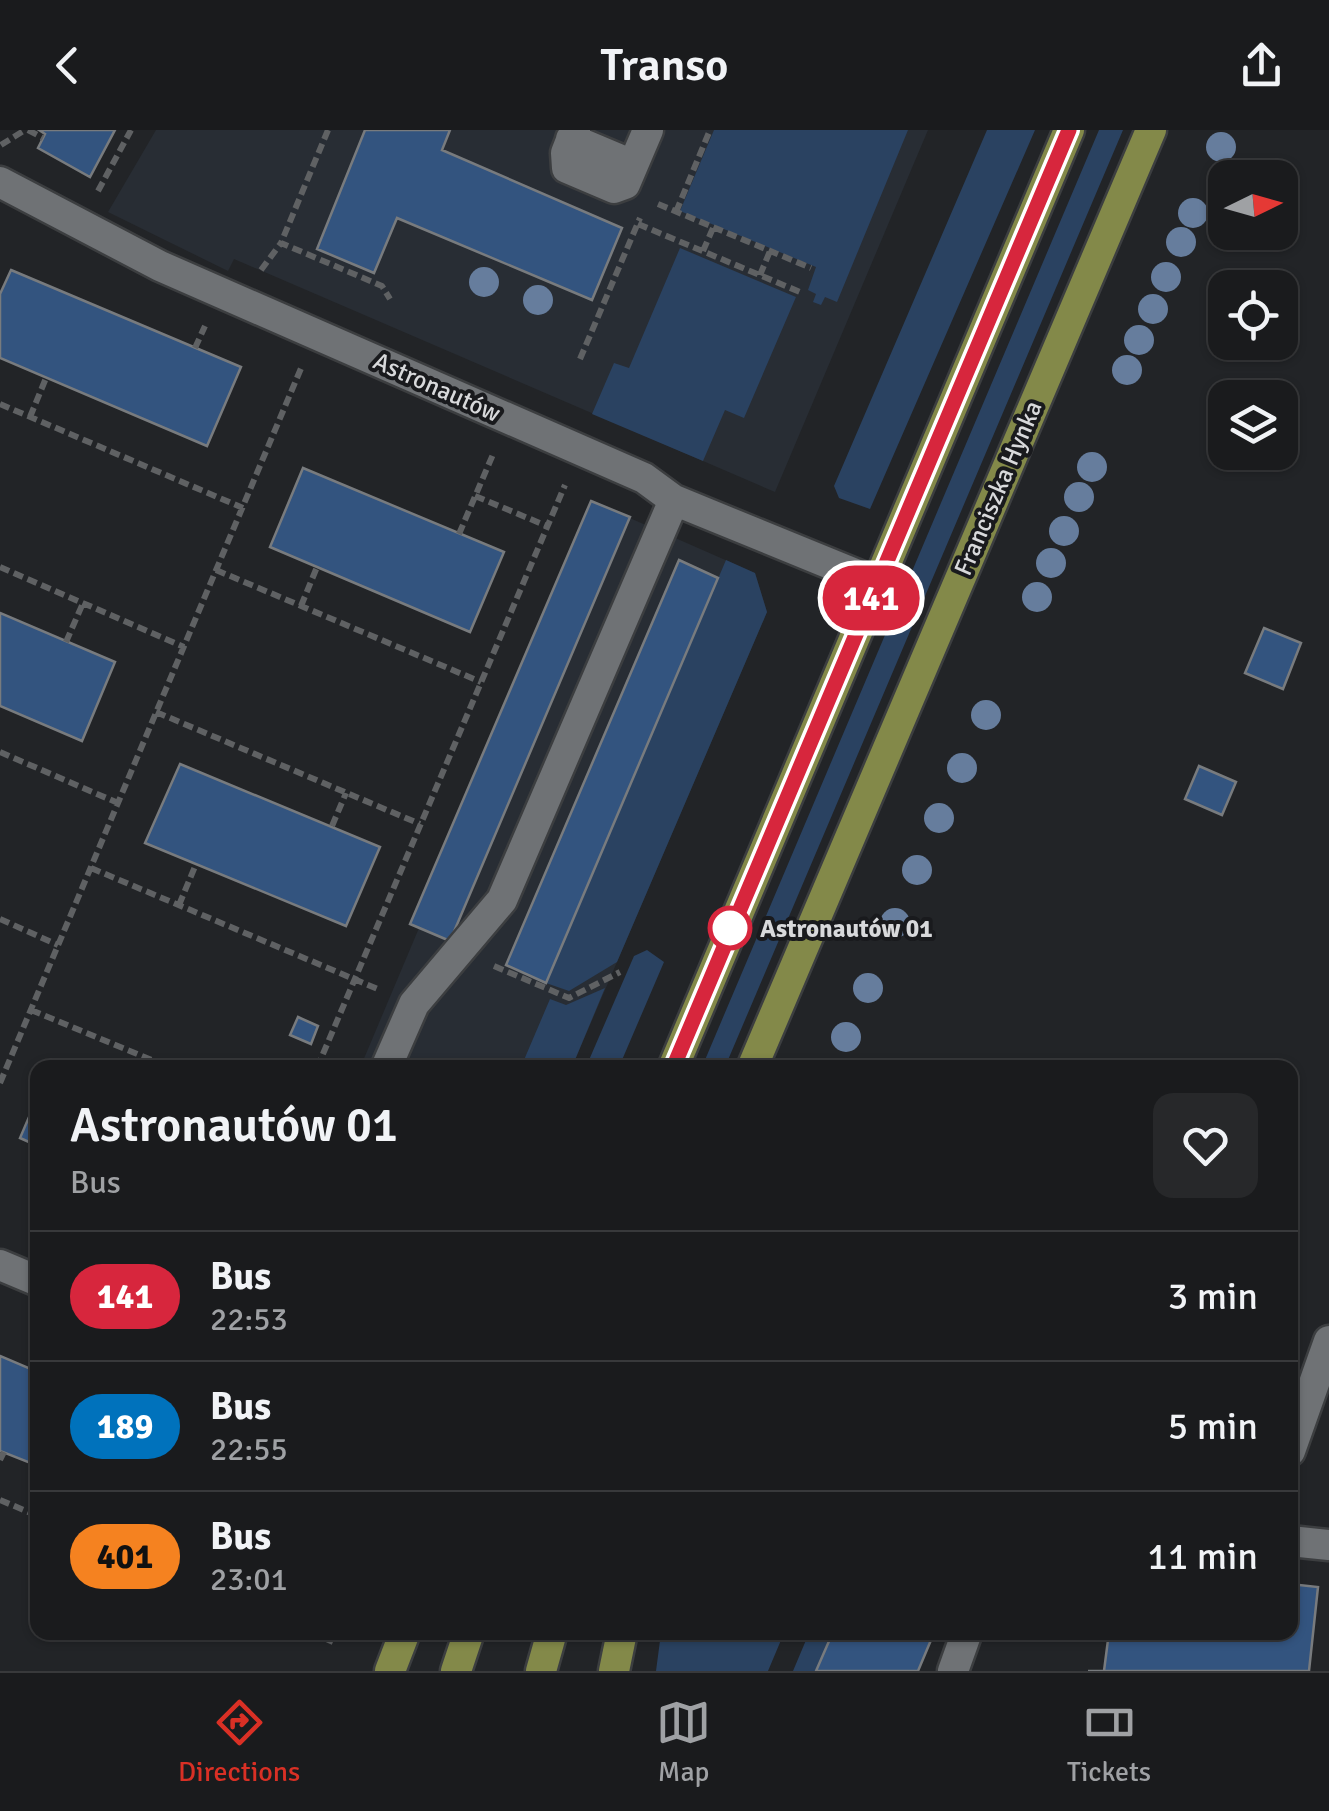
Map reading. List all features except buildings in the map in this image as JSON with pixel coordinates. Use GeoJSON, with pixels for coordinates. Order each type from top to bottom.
{"type":"FeatureCollection","features":[{"type":"Feature","properties":{"kind":"main road"},"geometry":{"type":"LineString","coordinates":[[677,1060],[1069,130]]}},
{"type":"Feature","properties":{"kind":"main road","name":"Franciszka Hynka"},"geometry":{"type":"LineString","coordinates":[[755,1060],[1151,130]]}},
{"type":"Feature","properties":{"kind":"main road"},"geometry":{"type":"LineString","coordinates":[[390,1671],[402,1640]]}},
{"type":"Feature","properties":{"kind":"main road"},"geometry":{"type":"LineString","coordinates":[[456,1671],[466,1640]]}},
{"type":"Feature","properties":{"kind":"main road"},"geometry":{"type":"LineString","coordinates":[[540,1671],[550,1640]]}},
{"type":"Feature","properties":{"kind":"main road"},"geometry":{"type":"LineString","coordinates":[[614,1671],[620,1640]]}},
{"type":"Feature","properties":{"kind":"street"},"geometry":{"type":"LineString","coordinates":[[573,135],[564,158],[567,168],[612,158],[648,130]]}},
{"type":"Feature","properties":{"kind":"street","name":"Astronautów"},"geometry":{"type":"LineString","coordinates":[[0,182],[160,266],[644,478],[674,500],[877,584]]}},
{"type":"Feature","properties":{"kind":"street"},"geometry":{"type":"LineString","coordinates":[[390,1060],[414,1004],[502,900],[674,500]]}},
{"type":"Feature","properties":{"kind":"street"},"geometry":{"type":"LineString","coordinates":[[0,1265],[30,1278]]}},
{"type":"Feature","properties":{"kind":"street"},"geometry":{"type":"LineString","coordinates":[[1298,1429],[1329,1341]]}},
{"type":"Feature","properties":{"kind":"street"},"geometry":{"type":"LineString","coordinates":[[1298,1542],[1329,1545]]}},
{"type":"Feature","properties":{"kind":"street"},"geometry":{"type":"LineString","coordinates":[[953,1671],[964,1640]]}},
{"type":"Feature","properties":{"kind":"path"},"geometry":{"type":"LineString","coordinates":[[0,145],[26,130],[43,138]]}},
{"type":"Feature","properties":{"kind":"path"},"geometry":{"type":"LineString","coordinates":[[97,194],[131,130]]}},
{"type":"Feature","properties":{"kind":"path"},"geometry":{"type":"LineString","coordinates":[[259,276],[280,243],[328,130]]}},
{"type":"Feature","properties":{"kind":"path"},"geometry":{"type":"LineString","coordinates":[[676,212],[710,130]]}},
{"type":"Feature","properties":{"kind":"path"},"geometry":{"type":"LineString","coordinates":[[647,200],[811,268]]}},
{"type":"Feature","properties":{"kind":"path"},"geometry":{"type":"LineString","coordinates":[[580,359],[642,212]]}},
{"type":"Feature","properties":{"kind":"path"},"geometry":{"type":"LineString","coordinates":[[638,224],[800,292]]}},
{"type":"Feature","properties":{"kind":"path"},"geometry":{"type":"LineString","coordinates":[[702,251],[713,228]]}},
{"type":"Feature","properties":{"kind":"path"},"geometry":{"type":"LineString","coordinates":[[280,243],[382,286],[390,299]]}},
{"type":"Feature","properties":{"kind":"path"},"geometry":{"type":"LineString","coordinates":[[760,275],[770,251]]}},
{"type":"Feature","properties":{"kind":"path"},"geometry":{"type":"LineString","coordinates":[[0,1083],[308,352]]}},
{"type":"Feature","properties":{"kind":"path"},"geometry":{"type":"LineString","coordinates":[[30,417],[46,378]]}},
{"type":"Feature","properties":{"kind":"path"},"geometry":{"type":"LineString","coordinates":[[0,404],[242,508]]}},
{"type":"Feature","properties":{"kind":"path"},"geometry":{"type":"LineString","coordinates":[[459,534],[502,436]]}},
{"type":"Feature","properties":{"kind":"path"},"geometry":{"type":"LineString","coordinates":[[320,1060],[565,484]]}},
{"type":"Feature","properties":{"kind":"path"},"geometry":{"type":"LineString","coordinates":[[475,496],[547,526]]}},
{"type":"Feature","properties":{"kind":"path"},"geometry":{"type":"LineString","coordinates":[[0,567],[184,648]]}},
{"type":"Feature","properties":{"kind":"path"},"geometry":{"type":"LineString","coordinates":[[301,606],[316,568]]}},
{"type":"Feature","properties":{"kind":"path"},"geometry":{"type":"LineString","coordinates":[[216,570],[481,682]]}},
{"type":"Feature","properties":{"kind":"path"},"geometry":{"type":"LineString","coordinates":[[66,642],[83,604]]}},
{"type":"Feature","properties":{"kind":"path"},"geometry":{"type":"LineString","coordinates":[[156,712],[420,824]]}},
{"type":"Feature","properties":{"kind":"path"},"geometry":{"type":"LineString","coordinates":[[0,752],[118,804]]}},
{"type":"Feature","properties":{"kind":"path"},"geometry":{"type":"LineString","coordinates":[[332,826],[346,793]]}},
{"type":"Feature","properties":{"kind":"path"},"geometry":{"type":"LineString","coordinates":[[179,906],[196,864]]}},
{"type":"Feature","properties":{"kind":"path"},"geometry":{"type":"LineString","coordinates":[[91,868],[414,1004]]}},
{"type":"Feature","properties":{"kind":"path"},"geometry":{"type":"LineString","coordinates":[[0,920],[58,945]]}},
{"type":"Feature","properties":{"kind":"path"},"geometry":{"type":"LineString","coordinates":[[458,951],[569,998],[620,972]]}},
{"type":"Feature","properties":{"kind":"path"},"geometry":{"type":"LineString","coordinates":[[31,1010],[152,1060]]}},
{"type":"Feature","properties":{"kind":"path"},"geometry":{"type":"LineString","coordinates":[[0,1500],[30,1513]]}},
{"type":"Feature","properties":{"kind":"path"},"geometry":{"type":"LineString","coordinates":[[328,1640],[332,1642]]}},
{"type":"Feature","properties":{"kind":"shaded area"},"geometry":{"type":"Polygon","coordinates":[[[156,130],[928,130],[775,492],[234,259],[228,271],[108,212],[156,130]]]}},
{"type":"Feature","properties":{"kind":"shaded area"},"geometry":{"type":"Polygon","coordinates":[[[714,130],[908,130],[837,302],[825,297],[821,305],[813,302],[816,294],[808,290],[816,267],[680,211],[714,130]]]}},
{"type":"Feature","properties":{"kind":"shaded area"},"geometry":{"type":"Polygon","coordinates":[[[987,130],[1035,130],[870,509],[839,498],[834,486],[987,130]]]}},
{"type":"Feature","properties":{"kind":"shaded area"},"geometry":{"type":"Polygon","coordinates":[[[1099,130],[1123,130],[728,1060],[705,1060],[1099,130]]]}},
{"type":"Feature","properties":{"kind":"shaded area"},"geometry":{"type":"Polygon","coordinates":[[[680,248],[796,297],[744,418],[725,410],[703,461],[592,414],[614,363],[629,368],[680,248]]]}},
{"type":"Feature","properties":{"kind":"shaded area"},"geometry":{"type":"Polygon","coordinates":[[[591,501],[755,573],[767,612],[575,1060],[363,1060],[419,928],[410,924],[591,501]]]}},
{"type":"Feature","properties":{"kind":"shaded area"},"geometry":{"type":"Polygon","coordinates":[[[726,560],[755,573],[767,612],[617,962],[569,991],[546,983],[726,560]]]}},
{"type":"Feature","properties":{"kind":"shaded area"},"geometry":{"type":"Polygon","coordinates":[[[647,950],[664,962],[622,1060],[589,1060],[634,956],[647,950]]]}},
{"type":"Feature","properties":{"kind":"shaded area"},"geometry":{"type":"Polygon","coordinates":[[[605,988],[575,1060],[524,1060],[550,999],[566,1005],[605,988]]]}},
{"type":"Feature","properties":{"kind":"shaded area"},"geometry":{"type":"Polygon","coordinates":[[[660,1640],[781,1640],[768,1671],[656,1671],[660,1640]]]}},
{"type":"Feature","properties":{"kind":"shaded area"},"geometry":{"type":"Polygon","coordinates":[[[806,1640],[831,1640],[818,1671],[793,1671],[806,1640]]]}},
{"type":"Feature","properties":{"kind":"bus line","name":"141"},"geometry":{"type":"LineString","coordinates":[[676,1060],[1069,130]]}},
{"type":"Feature","properties":{"kind":"place","name":"Astronautów 01"},"geometry":{"type":"Point","coordinates":[730,928]}}]}
